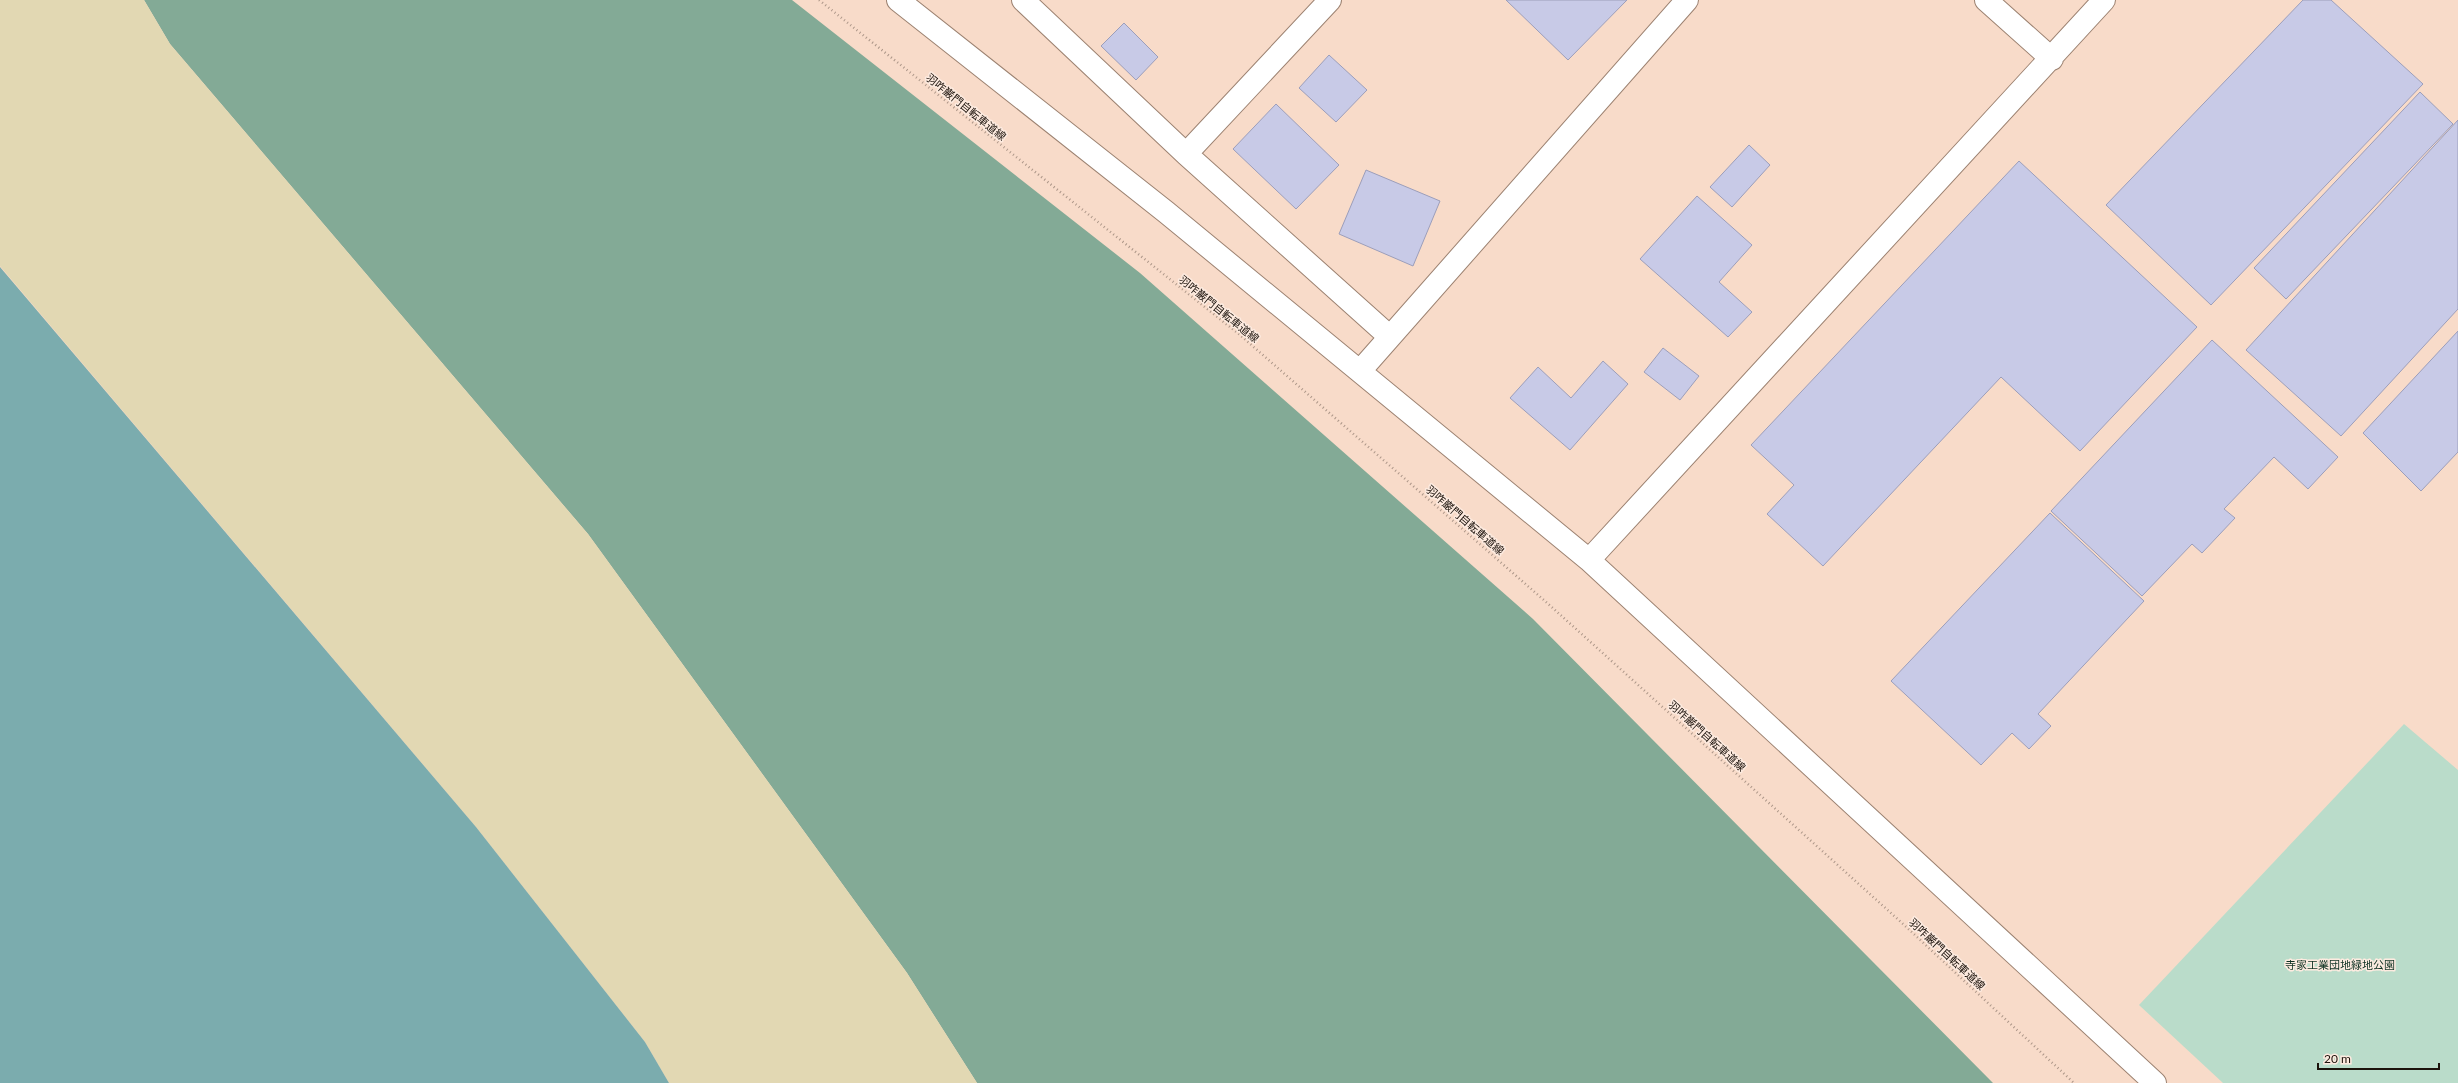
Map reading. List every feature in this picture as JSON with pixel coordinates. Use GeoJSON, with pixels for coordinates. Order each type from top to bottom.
{"type":"FeatureCollection","features":[{"type":"Feature","properties":{"kind":"street"},"geometry":{"type":"LineString","coordinates":[[898,0],[1166,212],[1589,560],[2155,1083]]}},
{"type":"Feature","properties":{"kind":"street"},"geometry":{"type":"LineString","coordinates":[[1023,0],[1186,154],[1390,337]]}},
{"type":"Feature","properties":{"kind":"street"},"geometry":{"type":"LineString","coordinates":[[1186,154],[1330,0]]}},
{"type":"Feature","properties":{"kind":"street"},"geometry":{"type":"LineString","coordinates":[[1360,371],[1687,0]]}},
{"type":"Feature","properties":{"kind":"street"},"geometry":{"type":"LineString","coordinates":[[1986,0],[2052,59]]}},
{"type":"Feature","properties":{"kind":"street"},"geometry":{"type":"LineString","coordinates":[[1589,560],[2052,59],[2104,0]]}},
{"type":"Feature","properties":{"kind":"path","name":"羽咋巌門自転車道線"},"geometry":{"type":"LineString","coordinates":[[819,0],[1240,335],[1545,601],[1902,924],[2074,1083]]}},
{"type":"Feature","properties":{"kind":"green space"},"geometry":{"type":"Polygon","coordinates":[[[144,0],[792,0],[1140,273],[1533,619],[1993,1083],[977,1083],[907,973],[588,534],[170,44],[144,0]]]}},
{"type":"Feature","properties":{"kind":"green space","name":"寺家工業団地緑地公園"},"geometry":{"type":"Polygon","coordinates":[[[2404,724],[2458,770],[2458,1083],[2223,1083],[2139,1005],[2404,724]]]}},
{"type":"Feature","properties":{"kind":"sand"},"geometry":{"type":"Polygon","coordinates":[[[0,0],[144,0],[170,44],[588,534],[907,973],[977,1083],[669,1083],[645,1042],[476,827],[0,266],[0,0]]]}},
{"type":"Feature","properties":{"kind":"water"},"geometry":{"type":"Polygon","coordinates":[[[0,267],[476,827],[645,1042],[669,1083],[0,1083],[0,267]]]}},
{"type":"Feature","properties":{"kind":"building"},"geometry":{"type":"Polygon","coordinates":[[[1506,0],[1627,0],[1568,60],[1506,0]]]}},
{"type":"Feature","properties":{"kind":"building"},"geometry":{"type":"Polygon","coordinates":[[[2303,0],[2331,0],[2423,84],[2211,305],[2106,205],[2303,0]]]}},
{"type":"Feature","properties":{"kind":"building"},"geometry":{"type":"Polygon","coordinates":[[[1124,23],[1158,57],[1136,80],[1101,46],[1124,23]]]}},
{"type":"Feature","properties":{"kind":"building"},"geometry":{"type":"Polygon","coordinates":[[[1329,55],[1367,90],[1336,122],[1299,88],[1329,55]]]}},
{"type":"Feature","properties":{"kind":"building"},"geometry":{"type":"Polygon","coordinates":[[[2420,92],[2453,124],[2286,299],[2254,268],[2420,92]]]}},
{"type":"Feature","properties":{"kind":"building"},"geometry":{"type":"Polygon","coordinates":[[[1276,104],[1339,165],[1296,209],[1233,149],[1276,104]]]}},
{"type":"Feature","properties":{"kind":"building"},"geometry":{"type":"Polygon","coordinates":[[[2458,120],[2458,309],[2341,436],[2246,350],[2458,120]]]}},
{"type":"Feature","properties":{"kind":"building"},"geometry":{"type":"Polygon","coordinates":[[[1749,145],[1770,165],[1732,207],[1710,187],[1749,145]]]}},
{"type":"Feature","properties":{"kind":"building"},"geometry":{"type":"Polygon","coordinates":[[[2019,161],[2197,327],[2080,451],[2001,377],[1823,566],[1767,514],[1794,485],[1751,445],[2019,161]]]}},
{"type":"Feature","properties":{"kind":"building"},"geometry":{"type":"Polygon","coordinates":[[[1366,170],[1440,201],[1413,266],[1339,234],[1366,170]]]}},
{"type":"Feature","properties":{"kind":"building"},"geometry":{"type":"Polygon","coordinates":[[[1697,196],[1752,245],[1719,282],[1752,312],[1728,337],[1640,259],[1697,196]]]}},
{"type":"Feature","properties":{"kind":"building"},"geometry":{"type":"Polygon","coordinates":[[[2458,331],[2458,452],[2421,491],[2363,433],[2458,331]]]}},
{"type":"Feature","properties":{"kind":"building"},"geometry":{"type":"Polygon","coordinates":[[[2212,340],[2338,457],[2308,489],[2274,457],[2224,509],[2235,518],[2202,553],[2192,544],[2142,596],[2051,511],[2212,340]]]}},
{"type":"Feature","properties":{"kind":"building"},"geometry":{"type":"Polygon","coordinates":[[[1663,348],[1699,376],[1680,400],[1644,372],[1663,348]]]}},
{"type":"Feature","properties":{"kind":"building"},"geometry":{"type":"Polygon","coordinates":[[[1603,361],[1628,384],[1570,450],[1510,398],[1538,367],[1571,398],[1603,361]]]}},
{"type":"Feature","properties":{"kind":"building"},"geometry":{"type":"Polygon","coordinates":[[[2050,513],[2144,601],[2038,714],[2051,726],[2029,749],[2012,733],[1981,765],[1891,681],[2050,513]]]}}]}
